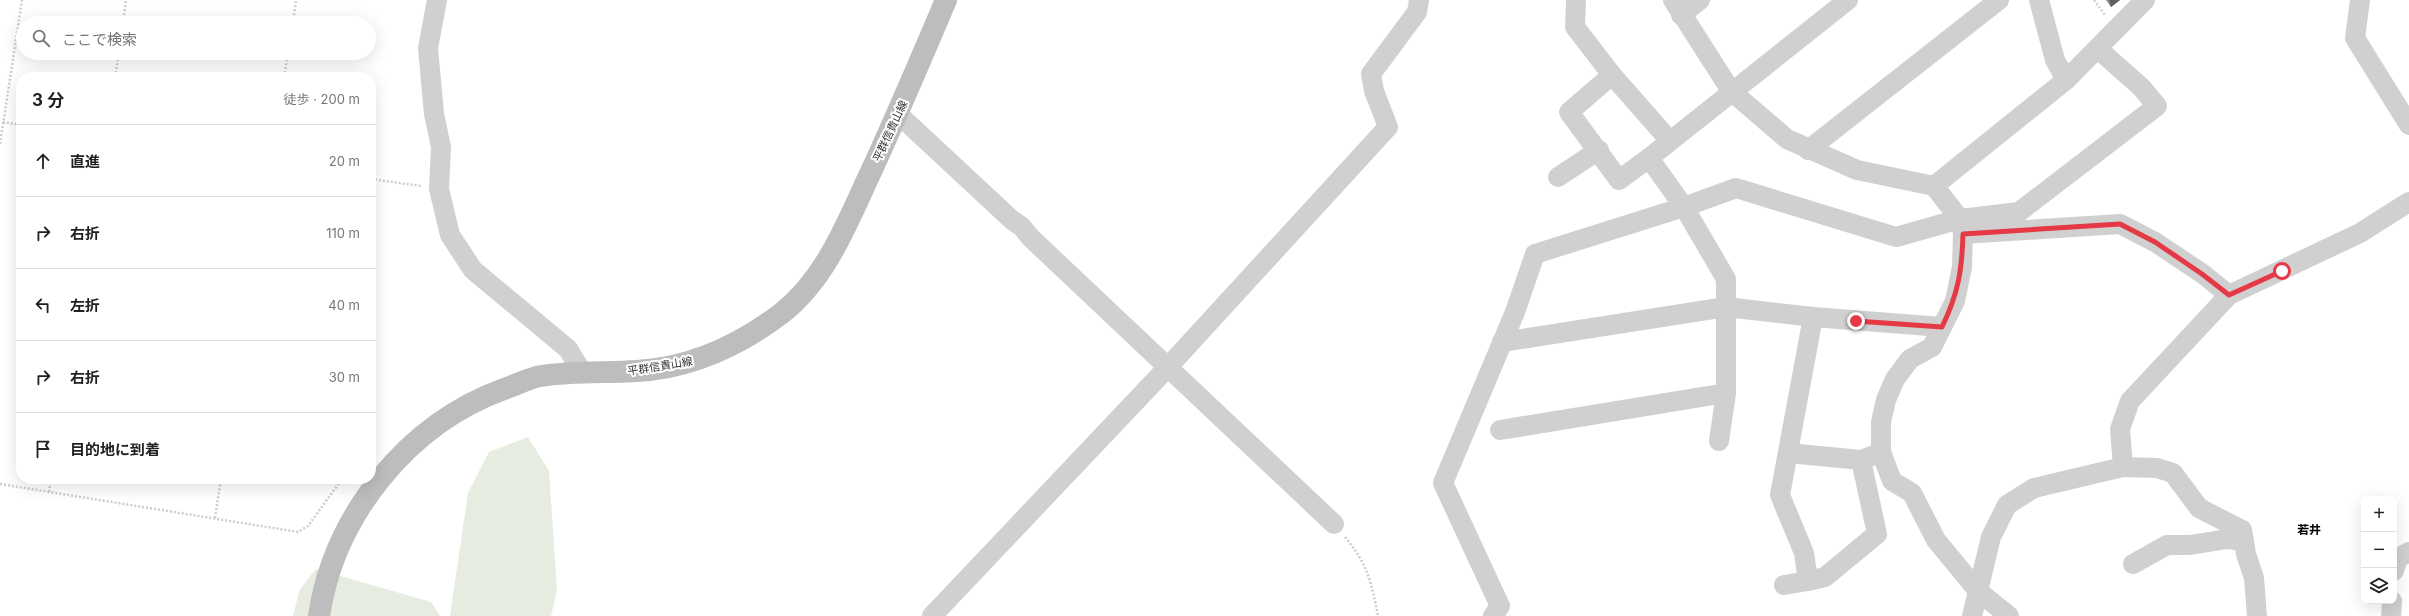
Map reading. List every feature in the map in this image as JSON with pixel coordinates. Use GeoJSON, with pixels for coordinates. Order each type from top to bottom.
{"type":"FeatureCollection","features":[{"type":"Feature","properties":{"kind":"main road","name":"平群信貴山線"},"geometry":{"type":"LineString","coordinates":[[319,616],[329,567],[340,540],[360,504],[389,469],[416,442],[449,415],[492,393],[538,376],[582,372],[639,371],[696,361],[742,339],[783,312],[816,279],[837,243],[898,114],[946,0]]}},
{"type":"Feature","properties":{"kind":"street"},"geometry":{"type":"LineString","coordinates":[[437,0],[428,48],[434,114],[441,147],[439,189],[450,235],[473,270],[568,349],[582,372]]}},
{"type":"Feature","properties":{"kind":"street"},"geometry":{"type":"LineString","coordinates":[[932,616],[1168,367],[1388,127],[1374,91],[1371,74],[1417,12],[1419,0]]}},
{"type":"Feature","properties":{"kind":"street"},"geometry":{"type":"LineString","coordinates":[[1576,0],[1575,27],[1612,75],[1670,141]]}},
{"type":"Feature","properties":{"kind":"street"},"geometry":{"type":"LineString","coordinates":[[1700,0],[1677,7],[1731,91],[1786,138],[1808,150],[1857,170],[1934,186],[1962,226],[1962,267],[1955,301],[1932,347],[1910,359],[1895,379],[1886,400],[1881,422],[1881,452],[1892,481],[1912,493],[1936,540],[1978,591],[2009,616]]}},
{"type":"Feature","properties":{"kind":"street"},"geometry":{"type":"LineString","coordinates":[[1612,75],[1569,112],[1599,150],[1619,180],[1649,158],[1731,91],[1848,0]]}},
{"type":"Feature","properties":{"kind":"street"},"geometry":{"type":"LineString","coordinates":[[1808,150],[1999,0]]}},
{"type":"Feature","properties":{"kind":"street"},"geometry":{"type":"LineString","coordinates":[[2039,0],[2055,60],[2066,80]]}},
{"type":"Feature","properties":{"kind":"street"},"geometry":{"type":"LineString","coordinates":[[1934,186],[2066,80],[2145,0]]}},
{"type":"Feature","properties":{"kind":"street"},"geometry":{"type":"LineString","coordinates":[[2360,0],[2355,38],[2409,126]]}},
{"type":"Feature","properties":{"kind":"street"},"geometry":{"type":"LineString","coordinates":[[1493,616],[1500,606],[1443,483],[1502,342],[1535,254],[1684,207],[1736,188],[1896,237],[1962,226],[2018,212],[2157,106],[2141,86],[2098,49]]}},
{"type":"Feature","properties":{"kind":"street"},"geometry":{"type":"LineString","coordinates":[[898,114],[1012,220],[1022,227],[1031,238],[1334,524]]}},
{"type":"Feature","properties":{"kind":"street"},"geometry":{"type":"LineString","coordinates":[[1558,177],[1599,150]]}},
{"type":"Feature","properties":{"kind":"street"},"geometry":{"type":"LineString","coordinates":[[1649,158],[1684,207],[1726,279],[1726,393],[1720,441]]}},
{"type":"Feature","properties":{"kind":"street"},"geometry":{"type":"LineString","coordinates":[[2123,468],[2120,429],[2130,401],[2229,295],[2360,233],[2409,202]]}},
{"type":"Feature","properties":{"kind":"street"},"geometry":{"type":"LineString","coordinates":[[1962,226],[2120,224],[2155,242],[2202,274],[2229,295]]}},
{"type":"Feature","properties":{"kind":"street"},"geometry":{"type":"LineString","coordinates":[[1502,342],[1726,307],[1813,317],[1942,327]]}},
{"type":"Feature","properties":{"kind":"street"},"geometry":{"type":"LineString","coordinates":[[1808,581],[1804,553],[1780,495],[1813,317]]}},
{"type":"Feature","properties":{"kind":"street"},"geometry":{"type":"LineString","coordinates":[[1500,430],[1726,393]]}},
{"type":"Feature","properties":{"kind":"street"},"geometry":{"type":"LineString","coordinates":[[1788,453],[1861,460],[1881,452]]}},
{"type":"Feature","properties":{"kind":"street"},"geometry":{"type":"LineString","coordinates":[[1784,585],[1825,577],[1877,534],[1861,460]]}},
{"type":"Feature","properties":{"kind":"street"},"geometry":{"type":"LineString","coordinates":[[1972,616],[1991,537],[2007,505],[2034,488],[2123,468],[2157,468],[2173,473],[2199,508],[2242,530],[2246,554],[2254,578],[2257,616]]}},
{"type":"Feature","properties":{"kind":"street"},"geometry":{"type":"LineString","coordinates":[[2133,564],[2167,545],[2190,545],[2227,539],[2244,541]]}},
{"type":"Feature","properties":{"kind":"street"},"geometry":{"type":"LineString","coordinates":[[2395,568],[2398,558],[2409,552]]}},
{"type":"Feature","properties":{"kind":"street"},"geometry":{"type":"LineString","coordinates":[[2391,616],[2392,604]]}},
{"type":"Feature","properties":{"kind":"path"},"geometry":{"type":"LineString","coordinates":[[20,16],[22,0]]}},
{"type":"Feature","properties":{"kind":"path"},"geometry":{"type":"LineString","coordinates":[[124,16],[126,0]]}},
{"type":"Feature","properties":{"kind":"path"},"geometry":{"type":"LineString","coordinates":[[294,16],[296,0]]}},
{"type":"Feature","properties":{"kind":"path"},"geometry":{"type":"LineString","coordinates":[[0,144],[16,41]]}},
{"type":"Feature","properties":{"kind":"path"},"geometry":{"type":"LineString","coordinates":[[117,72],[118,60]]}},
{"type":"Feature","properties":{"kind":"path"},"geometry":{"type":"LineString","coordinates":[[285,72],[287,60]]}},
{"type":"Feature","properties":{"kind":"path"},"geometry":{"type":"LineString","coordinates":[[4,122],[16,124]]}},
{"type":"Feature","properties":{"kind":"path"},"geometry":{"type":"LineString","coordinates":[[376,180],[439,189]]}},
{"type":"Feature","properties":{"kind":"path"},"geometry":{"type":"LineString","coordinates":[[0,484],[298,532],[308,526],[338,484]]}},
{"type":"Feature","properties":{"kind":"path"},"geometry":{"type":"LineString","coordinates":[[49,492],[50,484]]}},
{"type":"Feature","properties":{"kind":"path"},"geometry":{"type":"LineString","coordinates":[[215,518],[220,484]]}},
{"type":"Feature","properties":{"kind":"path"},"geometry":{"type":"LineString","coordinates":[[1334,524],[1362,558],[1372,587],[1378,616]]}},
{"type":"Feature","properties":{"kind":"shaded area"},"geometry":{"type":"Polygon","coordinates":[[[528,437],[549,471],[557,590],[551,616],[450,616],[468,493],[489,452],[528,437]]]}},
{"type":"Feature","properties":{"kind":"shaded area"},"geometry":{"type":"Polygon","coordinates":[[[316,569],[431,602],[440,616],[293,616],[300,589],[316,569]]]}},
{"type":"Feature","properties":{"kind":"district","name":"若井"},"geometry":{"type":"Point","coordinates":[2309,529]}},
{"type":"Feature","properties":{"kind":"route"},"geometry":{"type":"LineString","coordinates":[[1856,321],[1942,327],[1955,301],[1962,267],[1963,234],[2120,224],[2155,242],[2202,274],[2229,295],[2282,271]]}}]}
